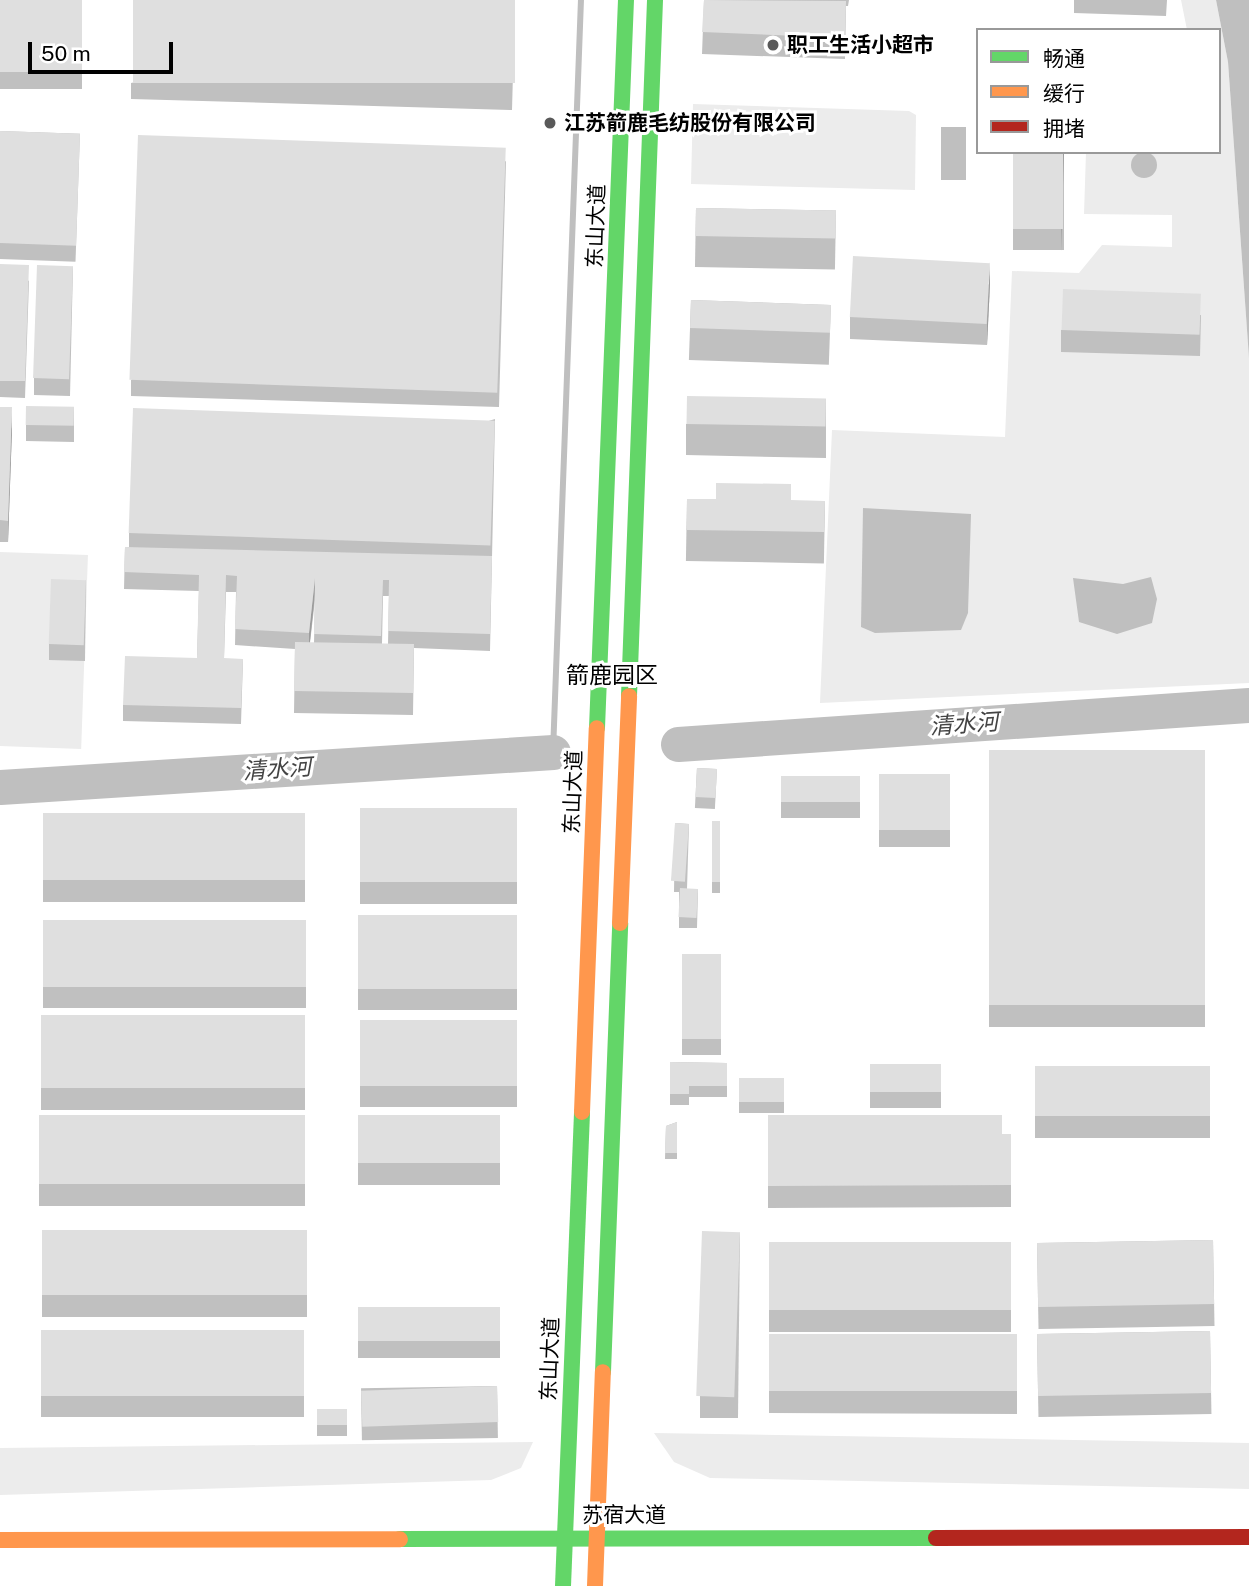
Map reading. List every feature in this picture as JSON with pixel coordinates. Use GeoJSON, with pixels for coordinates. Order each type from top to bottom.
{"type":"FeatureCollection","features":[{"type":"Feature","properties":{"kind":"main road","name":"东山大道"},"geometry":{"type":"LineString","coordinates":[[563,1586],[626,0]]}},
{"type":"Feature","properties":{"kind":"main road"},"geometry":{"type":"LineString","coordinates":[[595,1586],[655,0]]}},
{"type":"Feature","properties":{"kind":"main road","name":"苏宿大道"},"geometry":{"type":"LineString","coordinates":[[0,1541],[564,1536],[1249,1537]]}},
{"type":"Feature","properties":{"kind":"shaded area"},"geometry":{"type":"Polygon","coordinates":[[[1181,0],[1216,0],[1228,62],[1249,358],[1249,683],[820,703],[832,430],[1005,437],[1012,271],[1079,273],[1102,245],[1172,247],[1172,215],[1084,214],[1086,154],[1221,154],[1221,28],[1187,28],[1181,0]]]}},
{"type":"Feature","properties":{"kind":"shaded area"},"geometry":{"type":"Polygon","coordinates":[[[1216,0],[1249,0],[1249,358],[1228,62],[1216,0]]]}},
{"type":"Feature","properties":{"kind":"shaded area"},"geometry":{"type":"Polygon","coordinates":[[[693,104],[909,111],[916,115],[915,190],[691,184],[693,104]]]}},
{"type":"Feature","properties":{"kind":"shaded area"},"geometry":{"type":"Polygon","coordinates":[[[941,127],[966,127],[966,180],[941,180],[941,127]]]}},
{"type":"Feature","properties":{"kind":"shaded area"},"geometry":{"type":"Polygon","coordinates":[[[1138,154],[1150,154],[1156,160],[1156,170],[1149,177],[1139,177],[1132,170],[1132,160],[1138,154]]]}},
{"type":"Feature","properties":{"kind":"shaded area"},"geometry":{"type":"Polygon","coordinates":[[[863,508],[971,514],[968,613],[961,630],[875,633],[861,627],[863,508]]]}},
{"type":"Feature","properties":{"kind":"shaded area"},"geometry":{"type":"Polygon","coordinates":[[[0,552],[88,555],[81,749],[0,746],[0,552]]]}},
{"type":"Feature","properties":{"kind":"shaded area"},"geometry":{"type":"Polygon","coordinates":[[[1151,577],[1157,599],[1152,623],[1117,634],[1079,622],[1073,578],[1123,584],[1151,577]]]}},
{"type":"Feature","properties":{"kind":"shaded area"},"geometry":{"type":"Polygon","coordinates":[[[654,1433],[1249,1443],[1249,1489],[710,1478],[674,1462],[654,1433]]]}},
{"type":"Feature","properties":{"kind":"shaded area"},"geometry":{"type":"Polygon","coordinates":[[[533,1442],[521,1468],[491,1480],[0,1495],[0,1448],[533,1442]]]}},
{"type":"Feature","properties":{"kind":"building"},"geometry":{"type":"Polygon","coordinates":[[[0,0],[82,0],[82,72],[0,72],[0,0]]]}},
{"type":"Feature","properties":{"kind":"building"},"geometry":{"type":"Polygon","coordinates":[[[133,0],[515,0],[515,83],[133,83],[133,0]]]}},
{"type":"Feature","properties":{"kind":"building"},"geometry":{"type":"Polygon","coordinates":[[[704,0],[846,1],[845,38],[702,32],[704,0]]]}},
{"type":"Feature","properties":{"kind":"building"},"geometry":{"type":"Polygon","coordinates":[[[0,131],[80,134],[76,246],[0,243],[0,131]]]}},
{"type":"Feature","properties":{"kind":"building"},"geometry":{"type":"Polygon","coordinates":[[[138,135],[506,148],[497,393],[129,380],[138,135]]]}},
{"type":"Feature","properties":{"kind":"building"},"geometry":{"type":"Polygon","coordinates":[[[1013,154],[1063,154],[1063,229],[1013,229],[1013,154]]]}},
{"type":"Feature","properties":{"kind":"building"},"geometry":{"type":"Polygon","coordinates":[[[696,208],[836,210],[835,238],[696,236],[696,208]]]}},
{"type":"Feature","properties":{"kind":"building"},"geometry":{"type":"Polygon","coordinates":[[[853,256],[990,263],[987,324],[850,317],[853,256]]]}},
{"type":"Feature","properties":{"kind":"building"},"geometry":{"type":"Polygon","coordinates":[[[0,264],[29,265],[25,381],[0,381],[0,264]]]}},
{"type":"Feature","properties":{"kind":"building"},"geometry":{"type":"Polygon","coordinates":[[[37,265],[73,266],[69,379],[33,378],[37,265]]]}},
{"type":"Feature","properties":{"kind":"building"},"geometry":{"type":"Polygon","coordinates":[[[1063,289],[1201,294],[1199,335],[1062,330],[1063,289]]]}},
{"type":"Feature","properties":{"kind":"building"},"geometry":{"type":"Polygon","coordinates":[[[691,300],[831,305],[830,333],[690,328],[691,300]]]}},
{"type":"Feature","properties":{"kind":"building"},"geometry":{"type":"Polygon","coordinates":[[[687,396],[826,398],[825,426],[687,424],[687,396]]]}},
{"type":"Feature","properties":{"kind":"building"},"geometry":{"type":"Polygon","coordinates":[[[26,406],[74,407],[74,426],[26,425],[26,406]]]}},
{"type":"Feature","properties":{"kind":"building"},"geometry":{"type":"Polygon","coordinates":[[[0,407],[12,407],[8,521],[0,520],[0,407]]]}},
{"type":"Feature","properties":{"kind":"building"},"geometry":{"type":"Polygon","coordinates":[[[133,408],[495,421],[490,546],[129,533],[133,408]]]}},
{"type":"Feature","properties":{"kind":"building"},"geometry":{"type":"Polygon","coordinates":[[[716,483],[791,484],[791,500],[825,501],[824,532],[687,530],[687,499],[716,499],[716,483]]]}},
{"type":"Feature","properties":{"kind":"building"},"geometry":{"type":"Polygon","coordinates":[[[125,547],[492,556],[490,634],[388,631],[389,580],[383,580],[381,636],[314,634],[315,578],[309,633],[235,629],[237,576],[226,575],[224,658],[243,659],[241,708],[123,705],[125,656],[197,658],[199,575],[124,572],[125,547]]]}},
{"type":"Feature","properties":{"kind":"building"},"geometry":{"type":"Polygon","coordinates":[[[51,579],[86,580],[84,645],[49,644],[51,579]]]}},
{"type":"Feature","properties":{"kind":"building"},"geometry":{"type":"Polygon","coordinates":[[[295,642],[414,644],[413,693],[294,691],[295,642]]]}},
{"type":"Feature","properties":{"kind":"building"},"geometry":{"type":"Polygon","coordinates":[[[989,750],[1205,750],[1205,1005],[989,1005],[989,750]]]}},
{"type":"Feature","properties":{"kind":"building"},"geometry":{"type":"Polygon","coordinates":[[[697,768],[717,769],[715,798],[695,797],[697,768]]]}},
{"type":"Feature","properties":{"kind":"building"},"geometry":{"type":"Polygon","coordinates":[[[879,774],[950,774],[950,830],[879,830],[879,774]]]}},
{"type":"Feature","properties":{"kind":"building"},"geometry":{"type":"Polygon","coordinates":[[[781,776],[860,776],[860,802],[781,802],[781,776]]]}},
{"type":"Feature","properties":{"kind":"building"},"geometry":{"type":"Polygon","coordinates":[[[360,808],[517,808],[517,882],[360,882],[360,808]]]}},
{"type":"Feature","properties":{"kind":"building"},"geometry":{"type":"Polygon","coordinates":[[[43,813],[305,813],[305,880],[43,880],[43,813]]]}},
{"type":"Feature","properties":{"kind":"building"},"geometry":{"type":"Polygon","coordinates":[[[712,821],[720,821],[720,882],[712,882],[712,821]]]}},
{"type":"Feature","properties":{"kind":"building"},"geometry":{"type":"Polygon","coordinates":[[[675,823],[689,824],[685,882],[671,881],[675,823]]]}},
{"type":"Feature","properties":{"kind":"building"},"geometry":{"type":"Polygon","coordinates":[[[680,888],[698,889],[696,918],[678,917],[680,888]]]}},
{"type":"Feature","properties":{"kind":"building"},"geometry":{"type":"Polygon","coordinates":[[[358,915],[517,915],[517,989],[358,989],[358,915]]]}},
{"type":"Feature","properties":{"kind":"building"},"geometry":{"type":"Polygon","coordinates":[[[43,920],[306,920],[306,987],[43,987],[43,920]]]}},
{"type":"Feature","properties":{"kind":"building"},"geometry":{"type":"Polygon","coordinates":[[[682,954],[721,954],[721,1039],[682,1039],[682,954]]]}},
{"type":"Feature","properties":{"kind":"building"},"geometry":{"type":"Polygon","coordinates":[[[41,1015],[305,1015],[305,1088],[41,1088],[41,1015]]]}},
{"type":"Feature","properties":{"kind":"building"},"geometry":{"type":"Polygon","coordinates":[[[360,1020],[517,1020],[517,1086],[360,1086],[360,1020]]]}},
{"type":"Feature","properties":{"kind":"building"},"geometry":{"type":"Polygon","coordinates":[[[670,1062],[727,1063],[727,1086],[689,1086],[689,1094],[670,1094],[670,1062]]]}},
{"type":"Feature","properties":{"kind":"building"},"geometry":{"type":"Polygon","coordinates":[[[870,1064],[941,1064],[941,1092],[870,1092],[870,1064]]]}},
{"type":"Feature","properties":{"kind":"building"},"geometry":{"type":"Polygon","coordinates":[[[1035,1066],[1210,1066],[1210,1116],[1035,1116],[1035,1066]]]}},
{"type":"Feature","properties":{"kind":"building"},"geometry":{"type":"Polygon","coordinates":[[[739,1078],[784,1078],[784,1102],[739,1102],[739,1078]]]}},
{"type":"Feature","properties":{"kind":"building"},"geometry":{"type":"Polygon","coordinates":[[[39,1115],[305,1115],[305,1184],[39,1184],[39,1115]]]}},
{"type":"Feature","properties":{"kind":"building"},"geometry":{"type":"Polygon","coordinates":[[[358,1115],[500,1115],[500,1163],[358,1163],[358,1115]]]}},
{"type":"Feature","properties":{"kind":"building"},"geometry":{"type":"Polygon","coordinates":[[[768,1115],[1002,1115],[1002,1134],[1011,1134],[1011,1185],[768,1186],[768,1115]]]}},
{"type":"Feature","properties":{"kind":"building"},"geometry":{"type":"Polygon","coordinates":[[[677,1122],[677,1153],[665,1153],[666,1126],[677,1122]]]}},
{"type":"Feature","properties":{"kind":"building"},"geometry":{"type":"Polygon","coordinates":[[[42,1230],[307,1230],[307,1295],[42,1295],[42,1230]]]}},
{"type":"Feature","properties":{"kind":"building"},"geometry":{"type":"Polygon","coordinates":[[[702,1231],[740,1232],[734,1397],[696,1396],[702,1231]]]}},
{"type":"Feature","properties":{"kind":"building"},"geometry":{"type":"Polygon","coordinates":[[[1213,1240],[1214,1304],[1038,1307],[1037,1243],[1213,1240]]]}},
{"type":"Feature","properties":{"kind":"building"},"geometry":{"type":"Polygon","coordinates":[[[769,1242],[1011,1242],[1011,1310],[769,1310],[769,1242]]]}},
{"type":"Feature","properties":{"kind":"building"},"geometry":{"type":"Polygon","coordinates":[[[358,1307],[500,1307],[500,1341],[358,1341],[358,1307]]]}},
{"type":"Feature","properties":{"kind":"building"},"geometry":{"type":"Polygon","coordinates":[[[41,1330],[304,1330],[304,1396],[41,1396],[41,1330]]]}},
{"type":"Feature","properties":{"kind":"building"},"geometry":{"type":"Polygon","coordinates":[[[1210,1331],[1211,1393],[1038,1396],[1037,1334],[1210,1331]]]}},
{"type":"Feature","properties":{"kind":"building"},"geometry":{"type":"Polygon","coordinates":[[[769,1334],[1017,1334],[1017,1391],[769,1391],[769,1334]]]}},
{"type":"Feature","properties":{"kind":"building"},"geometry":{"type":"Polygon","coordinates":[[[497,1386],[498,1422],[362,1427],[361,1391],[497,1386]]]}},
{"type":"Feature","properties":{"kind":"building"},"geometry":{"type":"Polygon","coordinates":[[[317,1409],[347,1409],[347,1425],[317,1425],[317,1409]]]}},
{"type":"Feature","properties":{"kind":"waterway"},"geometry":{"type":"LineString","coordinates":[[553,752],[581,0]]}},
{"type":"Feature","properties":{"kind":"waterway","name":"清水河"},"geometry":{"type":"LineString","coordinates":[[678,744],[1249,705]]}},
{"type":"Feature","properties":{"kind":"waterway","name":"清水河"},"geometry":{"type":"LineString","coordinates":[[0,787],[553,752]]}},
{"type":"Feature","properties":{"kind":"traffic: fast"},"geometry":{"type":"LineString","coordinates":[[597,728],[626,0]]}},
{"type":"Feature","properties":{"kind":"traffic: fast"},"geometry":{"type":"LineString","coordinates":[[629,696],[655,0]]}},
{"type":"Feature","properties":{"kind":"traffic: fast"},"geometry":{"type":"LineString","coordinates":[[603,1372],[620,923]]}},
{"type":"Feature","properties":{"kind":"traffic: fast"},"geometry":{"type":"LineString","coordinates":[[563,1586],[582,1112]]}},
{"type":"Feature","properties":{"kind":"traffic: fast"},"geometry":{"type":"LineString","coordinates":[[400,1539],[936,1538]]}},
{"type":"Feature","properties":{"kind":"traffic: slow"},"geometry":{"type":"LineString","coordinates":[[620,923],[629,696]]}},
{"type":"Feature","properties":{"kind":"traffic: slow"},"geometry":{"type":"LineString","coordinates":[[582,1112],[597,728]]}},
{"type":"Feature","properties":{"kind":"traffic: slow"},"geometry":{"type":"LineString","coordinates":[[595,1586],[603,1372]]}},
{"type":"Feature","properties":{"kind":"traffic: slow"},"geometry":{"type":"LineString","coordinates":[[0,1540],[400,1539]]}},
{"type":"Feature","properties":{"kind":"traffic: jam"},"geometry":{"type":"LineString","coordinates":[[936,1538],[1249,1537]]}},
{"type":"Feature","properties":{"kind":"place","name":"职工生活小超市"},"geometry":{"type":"Point","coordinates":[773,45]}},
{"type":"Feature","properties":{"kind":"place","name":"江苏箭鹿毛纺股份有限公司"},"geometry":{"type":"Point","coordinates":[550,123]}},
{"type":"Feature","properties":{"kind":"district","name":"箭鹿园区"},"geometry":{"type":"Point","coordinates":[612,675]}}]}
